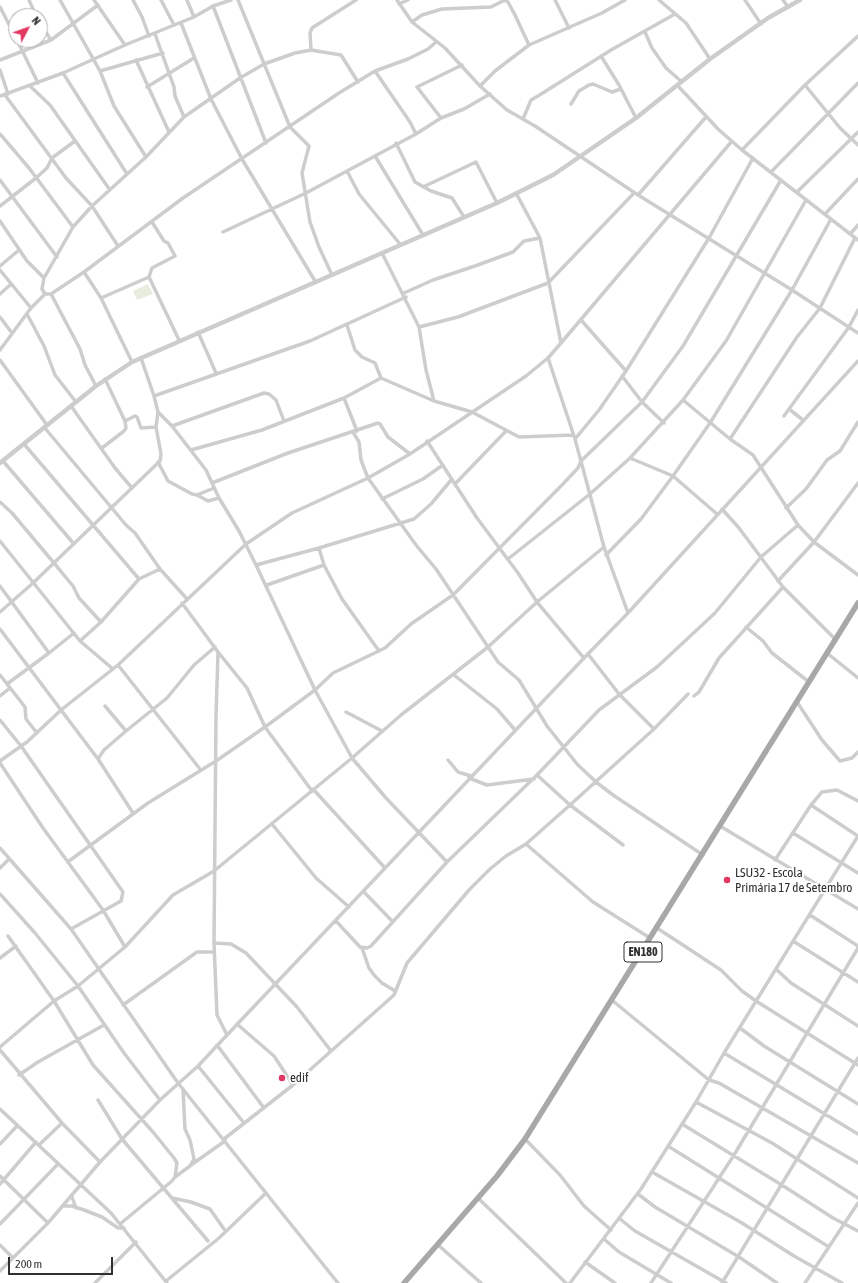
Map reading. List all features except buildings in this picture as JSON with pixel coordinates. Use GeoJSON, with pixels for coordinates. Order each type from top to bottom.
{"type":"FeatureCollection","features":[{"type":"Feature","properties":{"kind":"main road","name":"EN180"},"geometry":{"type":"LineString","coordinates":[[404,1283],[526,1140],[810,683],[858,603]]}},
{"type":"Feature","properties":{"kind":"street"},"geometry":{"type":"LineString","coordinates":[[60,0],[94,59],[114,106],[146,157]]}},
{"type":"Feature","properties":{"kind":"street"},"geometry":{"type":"LineString","coordinates":[[94,0],[125,45]]}},
{"type":"Feature","properties":{"kind":"street"},"geometry":{"type":"LineString","coordinates":[[133,0],[149,36]]}},
{"type":"Feature","properties":{"kind":"street"},"geometry":{"type":"LineString","coordinates":[[161,0],[174,25]]}},
{"type":"Feature","properties":{"kind":"street"},"geometry":{"type":"LineString","coordinates":[[187,0],[194,17]]}},
{"type":"Feature","properties":{"kind":"street"},"geometry":{"type":"LineString","coordinates":[[4,95],[63,73],[125,45],[194,17],[213,6],[231,0]]}},
{"type":"Feature","properties":{"kind":"street"},"geometry":{"type":"LineString","coordinates":[[238,0],[290,126],[309,146],[302,168],[310,222],[319,247],[332,275]]}},
{"type":"Feature","properties":{"kind":"street"},"geometry":{"type":"LineString","coordinates":[[310,50],[310,33],[312,28],[356,0]]}},
{"type":"Feature","properties":{"kind":"street"},"geometry":{"type":"LineString","coordinates":[[397,0],[412,22],[462,65],[480,86],[507,110],[524,119],[636,194],[709,238],[858,333]]}},
{"type":"Feature","properties":{"kind":"street"},"geometry":{"type":"LineString","coordinates":[[399,4],[408,0]]}},
{"type":"Feature","properties":{"kind":"street"},"geometry":{"type":"LineString","coordinates":[[412,22],[422,15],[442,9],[491,7],[505,0],[508,2],[530,45]]}},
{"type":"Feature","properties":{"kind":"street"},"geometry":{"type":"LineString","coordinates":[[555,0],[569,28]]}},
{"type":"Feature","properties":{"kind":"street"},"geometry":{"type":"LineString","coordinates":[[480,86],[495,71],[530,45],[602,13],[625,0]]}},
{"type":"Feature","properties":{"kind":"street"},"geometry":{"type":"LineString","coordinates":[[659,0],[686,23],[710,59]]}},
{"type":"Feature","properties":{"kind":"street"},"geometry":{"type":"LineString","coordinates":[[746,0],[761,24]]}},
{"type":"Feature","properties":{"kind":"street"},"geometry":{"type":"LineString","coordinates":[[783,0],[788,7]]}},
{"type":"Feature","properties":{"kind":"street"},"geometry":{"type":"LineString","coordinates":[[74,544],[2,462],[105,379],[132,362],[179,340],[497,203],[553,175],[581,158],[636,118],[710,59],[761,24],[800,0]]}},
{"type":"Feature","properties":{"kind":"street"},"geometry":{"type":"LineString","coordinates":[[0,60],[51,40],[98,5]]}},
{"type":"Feature","properties":{"kind":"street"},"geometry":{"type":"LineString","coordinates":[[213,6],[266,143]]}},
{"type":"Feature","properties":{"kind":"street"},"geometry":{"type":"LineString","coordinates":[[0,7],[8,23]]}},
{"type":"Feature","properties":{"kind":"street"},"geometry":{"type":"LineString","coordinates":[[524,119],[531,100],[601,56],[646,32],[675,14]]}},
{"type":"Feature","properties":{"kind":"street"},"geometry":{"type":"LineString","coordinates":[[181,22],[211,99],[242,159],[315,281]]}},
{"type":"Feature","properties":{"kind":"street"},"geometry":{"type":"LineString","coordinates":[[646,32],[652,48],[666,68],[682,82]]}},
{"type":"Feature","properties":{"kind":"street"},"geometry":{"type":"LineString","coordinates":[[154,34],[163,53],[168,74],[174,87],[175,96],[184,117]]}},
{"type":"Feature","properties":{"kind":"street"},"geometry":{"type":"LineString","coordinates":[[48,35],[51,40]]}},
{"type":"Feature","properties":{"kind":"street"},"geometry":{"type":"LineString","coordinates":[[742,150],[805,85],[858,36]]}},
{"type":"Feature","properties":{"kind":"street"},"geometry":{"type":"LineString","coordinates":[[0,350],[31,308],[45,294],[51,294],[84,272],[183,198],[375,71],[408,59],[428,49],[436,42]]}},
{"type":"Feature","properties":{"kind":"street"},"geometry":{"type":"LineString","coordinates":[[20,48],[38,83]]}},
{"type":"Feature","properties":{"kind":"street"},"geometry":{"type":"LineString","coordinates":[[45,294],[42,289],[44,278],[74,227],[92,206],[146,157],[184,117],[240,78],[264,64],[295,53],[310,50],[341,55],[358,82]]}},
{"type":"Feature","properties":{"kind":"street"},"geometry":{"type":"LineString","coordinates":[[100,71],[163,53]]}},
{"type":"Feature","properties":{"kind":"street"},"geometry":{"type":"LineString","coordinates":[[601,56],[636,118]]}},
{"type":"Feature","properties":{"kind":"street"},"geometry":{"type":"LineString","coordinates":[[147,87],[194,58]]}},
{"type":"Feature","properties":{"kind":"street"},"geometry":{"type":"LineString","coordinates":[[136,60],[147,87],[169,132]]}},
{"type":"Feature","properties":{"kind":"street"},"geometry":{"type":"LineString","coordinates":[[441,118],[417,87],[462,65]]}},
{"type":"Feature","properties":{"kind":"street"},"geometry":{"type":"LineString","coordinates":[[0,70],[4,95],[66,178],[92,206],[118,246]]}},
{"type":"Feature","properties":{"kind":"street"},"geometry":{"type":"LineString","coordinates":[[375,71],[410,122],[416,134]]}},
{"type":"Feature","properties":{"kind":"street"},"geometry":{"type":"LineString","coordinates":[[63,73],[127,174]]}},
{"type":"Feature","properties":{"kind":"street"},"geometry":{"type":"LineString","coordinates":[[771,172],[858,83]]}},
{"type":"Feature","properties":{"kind":"street"},"geometry":{"type":"LineString","coordinates":[[571,104],[579,91],[589,85],[593,84],[612,92],[621,89]]}},
{"type":"Feature","properties":{"kind":"street"},"geometry":{"type":"LineString","coordinates":[[805,85],[828,113],[858,145]]}},
{"type":"Feature","properties":{"kind":"street"},"geometry":{"type":"LineString","coordinates":[[30,86],[50,105],[110,190]]}},
{"type":"Feature","properties":{"kind":"street"},"geometry":{"type":"LineString","coordinates":[[678,86],[706,117],[742,150],[857,239],[820,308],[797,337],[730,439]]}},
{"type":"Feature","properties":{"kind":"street"},"geometry":{"type":"LineString","coordinates":[[223,232],[306,193],[396,143],[416,134],[441,118],[464,109],[490,94]]}},
{"type":"Feature","properties":{"kind":"street"},"geometry":{"type":"LineString","coordinates":[[419,328],[458,317],[548,283],[636,194],[706,117]]}},
{"type":"Feature","properties":{"kind":"street"},"geometry":{"type":"LineString","coordinates":[[797,192],[858,132]]}},
{"type":"Feature","properties":{"kind":"street"},"geometry":{"type":"LineString","coordinates":[[0,134],[74,227]]}},
{"type":"Feature","properties":{"kind":"street"},"geometry":{"type":"LineString","coordinates":[[0,206],[36,178],[47,168],[52,158],[75,140]]}},
{"type":"Feature","properties":{"kind":"street"},"geometry":{"type":"LineString","coordinates":[[125,947],[103,910],[69,861],[43,828],[0,762],[37,733],[61,710],[118,666],[246,544],[292,513],[368,478],[410,454],[427,441],[526,376],[548,358],[671,215],[732,141]]}},
{"type":"Feature","properties":{"kind":"street"},"geometry":{"type":"LineString","coordinates":[[396,143],[415,182],[431,191],[452,198],[464,217]]}},
{"type":"Feature","properties":{"kind":"street"},"geometry":{"type":"LineString","coordinates":[[375,156],[423,235]]}},
{"type":"Feature","properties":{"kind":"street"},"geometry":{"type":"LineString","coordinates":[[575,439],[599,410],[626,371],[709,238],[753,158]]}},
{"type":"Feature","properties":{"kind":"street"},"geometry":{"type":"LineString","coordinates":[[423,187],[476,162],[497,203]]}},
{"type":"Feature","properties":{"kind":"street"},"geometry":{"type":"LineString","coordinates":[[347,171],[359,194],[400,244]]}},
{"type":"Feature","properties":{"kind":"street"},"geometry":{"type":"LineString","coordinates":[[825,214],[858,179]]}},
{"type":"Feature","properties":{"kind":"street"},"geometry":{"type":"LineString","coordinates":[[0,180],[57,257]]}},
{"type":"Feature","properties":{"kind":"street"},"geometry":{"type":"LineString","coordinates":[[69,861],[134,813],[200,769],[216,761],[265,727],[315,690],[333,673],[385,648],[411,624],[453,594],[563,484],[578,468],[581,461],[642,402],[683,346],[781,180]]}},
{"type":"Feature","properties":{"kind":"street"},"geometry":{"type":"LineString","coordinates":[[516,193],[540,238],[561,343]]}},
{"type":"Feature","properties":{"kind":"street"},"geometry":{"type":"LineString","coordinates":[[508,560],[590,494],[630,458],[684,400],[726,341],[806,200]]}},
{"type":"Feature","properties":{"kind":"street"},"geometry":{"type":"LineString","coordinates":[[606,555],[641,519],[674,476],[710,423],[792,290],[831,219]]}},
{"type":"Feature","properties":{"kind":"street"},"geometry":{"type":"LineString","coordinates":[[0,221],[19,250],[44,278]]}},
{"type":"Feature","properties":{"kind":"street"},"geometry":{"type":"LineString","coordinates":[[152,222],[164,241],[168,243],[175,256],[152,268],[149,277],[179,340]]}},
{"type":"Feature","properties":{"kind":"street"},"geometry":{"type":"LineString","coordinates":[[851,233],[858,225]]}},
{"type":"Feature","properties":{"kind":"street"},"geometry":{"type":"LineString","coordinates":[[404,293],[433,280],[512,252],[524,241],[540,238]]}},
{"type":"Feature","properties":{"kind":"street"},"geometry":{"type":"LineString","coordinates":[[0,266],[19,250]]}},
{"type":"Feature","properties":{"kind":"street"},"geometry":{"type":"LineString","coordinates":[[382,253],[406,297],[419,328],[426,370],[434,401]]}},
{"type":"Feature","properties":{"kind":"street"},"geometry":{"type":"LineString","coordinates":[[0,270],[31,308]]}},
{"type":"Feature","properties":{"kind":"street"},"geometry":{"type":"LineString","coordinates":[[84,272],[101,298],[132,362]]}},
{"type":"Feature","properties":{"kind":"street"},"geometry":{"type":"LineString","coordinates":[[101,298],[149,277]]}},
{"type":"Feature","properties":{"kind":"street"},"geometry":{"type":"LineString","coordinates":[[0,294],[11,284]]}},
{"type":"Feature","properties":{"kind":"street"},"geometry":{"type":"LineString","coordinates":[[51,294],[80,349],[85,365],[96,386]]}},
{"type":"Feature","properties":{"kind":"street"},"geometry":{"type":"LineString","coordinates":[[154,396],[310,341],[406,297]]}},
{"type":"Feature","properties":{"kind":"street"},"geometry":{"type":"LineString","coordinates":[[784,416],[849,327],[858,310]]}},
{"type":"Feature","properties":{"kind":"street"},"geometry":{"type":"LineString","coordinates":[[27,314],[44,346],[55,375],[76,402]]}},
{"type":"Feature","properties":{"kind":"street"},"geometry":{"type":"LineString","coordinates":[[0,317],[12,333]]}},
{"type":"Feature","properties":{"kind":"street"},"geometry":{"type":"LineString","coordinates":[[581,320],[626,371]]}},
{"type":"Feature","properties":{"kind":"street"},"geometry":{"type":"LineString","coordinates":[[347,325],[355,350],[362,357],[375,363],[381,378],[434,401],[472,412],[519,437],[573,434]]}},
{"type":"Feature","properties":{"kind":"street"},"geometry":{"type":"LineString","coordinates":[[198,332],[216,373]]}},
{"type":"Feature","properties":{"kind":"street"},"geometry":{"type":"LineString","coordinates":[[0,612],[34,584],[158,462],[161,454],[156,427],[158,412],[141,358]]}},
{"type":"Feature","properties":{"kind":"street"},"geometry":{"type":"LineString","coordinates":[[548,358],[575,439],[606,555],[628,613]]}},
{"type":"Feature","properties":{"kind":"street"},"geometry":{"type":"LineString","coordinates":[[0,360],[46,426],[112,508],[135,533],[160,569],[187,599]]}},
{"type":"Feature","properties":{"kind":"street"},"geometry":{"type":"LineString","coordinates":[[0,1271],[72,1196],[100,1162],[160,1100],[198,1066],[364,892],[470,777],[628,613],[760,466],[858,361]]}},
{"type":"Feature","properties":{"kind":"street"},"geometry":{"type":"LineString","coordinates":[[622,376],[642,402],[664,423]]}},
{"type":"Feature","properties":{"kind":"street"},"geometry":{"type":"LineString","coordinates":[[191,450],[244,436],[284,421],[344,398],[381,378]]}},
{"type":"Feature","properties":{"kind":"street"},"geometry":{"type":"LineString","coordinates":[[102,448],[126,428],[105,379]]}},
{"type":"Feature","properties":{"kind":"street"},"geometry":{"type":"LineString","coordinates":[[172,426],[264,393],[269,394],[276,400],[284,421]]}},
{"type":"Feature","properties":{"kind":"street"},"geometry":{"type":"LineString","coordinates":[[344,398],[359,442],[361,460],[368,478],[416,545],[436,569],[498,662],[519,680],[536,709],[564,748],[596,782],[703,855]]}},
{"type":"Feature","properties":{"kind":"street"},"geometry":{"type":"LineString","coordinates":[[684,400],[730,439],[753,455],[786,508],[798,524],[814,542],[858,575]]}},
{"type":"Feature","properties":{"kind":"street"},"geometry":{"type":"LineString","coordinates":[[71,406],[132,488]]}},
{"type":"Feature","properties":{"kind":"street"},"geometry":{"type":"LineString","coordinates":[[789,409],[803,420]]}},
{"type":"Feature","properties":{"kind":"street"},"geometry":{"type":"LineString","coordinates":[[158,412],[172,426],[206,470],[219,498],[246,544],[267,585],[315,690],[352,758],[386,798],[448,862]]}},
{"type":"Feature","properties":{"kind":"street"},"geometry":{"type":"LineString","coordinates":[[124,421],[135,416],[137,417],[141,428],[156,427]]}},
{"type":"Feature","properties":{"kind":"street"},"geometry":{"type":"LineString","coordinates":[[786,508],[806,489],[827,460],[840,451],[858,422]]}},
{"type":"Feature","properties":{"kind":"street"},"geometry":{"type":"LineString","coordinates":[[212,483],[288,453],[379,424],[388,437],[410,454]]}},
{"type":"Feature","properties":{"kind":"street"},"geometry":{"type":"LineString","coordinates":[[455,484],[506,431]]}},
{"type":"Feature","properties":{"kind":"street"},"geometry":{"type":"LineString","coordinates":[[427,441],[537,602],[584,658]]}},
{"type":"Feature","properties":{"kind":"street"},"geometry":{"type":"LineString","coordinates":[[24,444],[139,580]]}},
{"type":"Feature","properties":{"kind":"street"},"geometry":{"type":"LineString","coordinates":[[630,458],[674,476],[717,514]]}},
{"type":"Feature","properties":{"kind":"street"},"geometry":{"type":"LineString","coordinates":[[158,462],[170,483],[208,501],[219,498]]}},
{"type":"Feature","properties":{"kind":"street"},"geometry":{"type":"LineString","coordinates":[[382,499],[409,487],[443,465]]}},
{"type":"Feature","properties":{"kind":"street"},"geometry":{"type":"LineString","coordinates":[[256,565],[402,524],[421,514],[452,479]]}},
{"type":"Feature","properties":{"kind":"street"},"geometry":{"type":"LineString","coordinates":[[778,581],[814,542],[858,483]]}},
{"type":"Feature","properties":{"kind":"street"},"geometry":{"type":"LineString","coordinates":[[197,495],[214,488]]}},
{"type":"Feature","properties":{"kind":"street"},"geometry":{"type":"LineString","coordinates":[[0,502],[12,513],[54,563],[72,586],[79,598],[101,622]]}},
{"type":"Feature","properties":{"kind":"street"},"geometry":{"type":"LineString","coordinates":[[722,509],[740,528],[778,581],[836,640]]}},
{"type":"Feature","properties":{"kind":"street"},"geometry":{"type":"LineString","coordinates":[[362,948],[371,946],[392,921],[448,862],[538,776],[599,710],[657,667],[715,613],[761,557],[798,524]]}},
{"type":"Feature","properties":{"kind":"street"},"geometry":{"type":"LineString","coordinates":[[0,541],[80,641],[113,669]]}},
{"type":"Feature","properties":{"kind":"street"},"geometry":{"type":"LineString","coordinates":[[0,1047],[54,1001],[78,986],[125,947],[144,928],[167,899],[214,871],[352,758],[401,715],[488,647],[537,602],[604,547]]}},
{"type":"Feature","properties":{"kind":"street"},"geometry":{"type":"LineString","coordinates":[[319,548],[324,565],[342,599],[379,651]]}},
{"type":"Feature","properties":{"kind":"street"},"geometry":{"type":"LineString","coordinates":[[267,585],[324,565]]}},
{"type":"Feature","properties":{"kind":"street"},"geometry":{"type":"LineString","coordinates":[[80,641],[101,622],[139,580],[160,569]]}},
{"type":"Feature","properties":{"kind":"street"},"geometry":{"type":"LineString","coordinates":[[0,586],[49,653]]}},
{"type":"Feature","properties":{"kind":"street"},"geometry":{"type":"LineString","coordinates":[[694,696],[699,692],[719,658],[783,586]]}},
{"type":"Feature","properties":{"kind":"street"},"geometry":{"type":"LineString","coordinates":[[182,604],[250,692],[265,727],[313,790],[385,868]]}},
{"type":"Feature","properties":{"kind":"street"},"geometry":{"type":"LineString","coordinates":[[746,627],[763,641],[772,653],[810,683]]}},
{"type":"Feature","properties":{"kind":"street"},"geometry":{"type":"LineString","coordinates":[[0,629],[98,759],[134,813]]}},
{"type":"Feature","properties":{"kind":"street"},"geometry":{"type":"LineString","coordinates":[[7,684],[74,633]]}},
{"type":"Feature","properties":{"kind":"street"},"geometry":{"type":"LineString","coordinates":[[98,759],[104,750],[174,691],[194,665],[215,647]]}},
{"type":"Feature","properties":{"kind":"street"},"geometry":{"type":"LineString","coordinates":[[218,652],[214,952],[217,1015],[227,1035]]}},
{"type":"Feature","properties":{"kind":"street"},"geometry":{"type":"LineString","coordinates":[[827,653],[858,678]]}},
{"type":"Feature","properties":{"kind":"street"},"geometry":{"type":"LineString","coordinates":[[588,654],[619,694],[654,729]]}},
{"type":"Feature","properties":{"kind":"street"},"geometry":{"type":"LineString","coordinates":[[118,666],[200,769]]}},
{"type":"Feature","properties":{"kind":"street"},"geometry":{"type":"LineString","coordinates":[[0,675],[24,707],[26,719],[37,733]]}},
{"type":"Feature","properties":{"kind":"street"},"geometry":{"type":"LineString","coordinates":[[454,675],[497,710],[515,730]]}},
{"type":"Feature","properties":{"kind":"street"},"geometry":{"type":"LineString","coordinates":[[0,696],[10,688]]}},
{"type":"Feature","properties":{"kind":"street"},"geometry":{"type":"LineString","coordinates":[[120,1224],[164,1188],[175,1177],[293,1085],[394,995],[407,963],[421,944],[490,869],[506,856],[526,844],[654,729],[688,694]]}},
{"type":"Feature","properties":{"kind":"street"},"geometry":{"type":"LineString","coordinates":[[797,702],[822,740],[840,760],[852,758],[858,752]]}},
{"type":"Feature","properties":{"kind":"street"},"geometry":{"type":"LineString","coordinates":[[105,706],[126,731]]}},
{"type":"Feature","properties":{"kind":"street"},"geometry":{"type":"LineString","coordinates":[[346,712],[382,731]]}},
{"type":"Feature","properties":{"kind":"street"},"geometry":{"type":"LineString","coordinates":[[0,720],[21,746],[91,844],[123,892],[121,901],[71,929]]}},
{"type":"Feature","properties":{"kind":"street"},"geometry":{"type":"LineString","coordinates":[[448,760],[458,772],[487,785],[534,779]]}},
{"type":"Feature","properties":{"kind":"street"},"geometry":{"type":"LineString","coordinates":[[538,776],[570,805],[623,845]]}},
{"type":"Feature","properties":{"kind":"street"},"geometry":{"type":"LineString","coordinates":[[775,860],[822,792],[832,790],[840,791],[858,801]]}},
{"type":"Feature","properties":{"kind":"street"},"geometry":{"type":"LineString","coordinates":[[570,1283],[638,1194],[696,1102],[724,1053],[858,836],[811,806]]}},
{"type":"Feature","properties":{"kind":"street"},"geometry":{"type":"LineString","coordinates":[[272,824],[316,878],[349,907]]}},
{"type":"Feature","properties":{"kind":"street"},"geometry":{"type":"LineString","coordinates":[[720,826],[858,910]]}},
{"type":"Feature","properties":{"kind":"street"},"geometry":{"type":"LineString","coordinates":[[793,833],[858,873]]}},
{"type":"Feature","properties":{"kind":"street"},"geometry":{"type":"LineString","coordinates":[[526,844],[593,902],[651,939]]}},
{"type":"Feature","properties":{"kind":"street"},"geometry":{"type":"LineString","coordinates":[[0,848],[71,929],[178,1083],[338,1283]]}},
{"type":"Feature","properties":{"kind":"street"},"geometry":{"type":"LineString","coordinates":[[0,868],[9,859]]}},
{"type":"Feature","properties":{"kind":"street"},"geometry":{"type":"LineString","coordinates":[[364,892],[392,921]]}},
{"type":"Feature","properties":{"kind":"street"},"geometry":{"type":"LineString","coordinates":[[0,894],[35,933],[78,986],[104,1025],[160,1100]]}},
{"type":"Feature","properties":{"kind":"street"},"geometry":{"type":"LineString","coordinates":[[651,1283],[734,1156],[858,947],[810,915]]}},
{"type":"Feature","properties":{"kind":"street"},"geometry":{"type":"LineString","coordinates":[[336,921],[362,948],[369,968],[374,975],[382,983],[395,991]]}},
{"type":"Feature","properties":{"kind":"street"},"geometry":{"type":"LineString","coordinates":[[657,928],[721,970],[742,991],[756,1001],[857,1064]]}},
{"type":"Feature","properties":{"kind":"street"},"geometry":{"type":"LineString","coordinates":[[8,936],[54,1001],[78,1041],[103,1078],[143,1119],[174,1158],[177,1163],[175,1177]]}},
{"type":"Feature","properties":{"kind":"street"},"geometry":{"type":"LineString","coordinates":[[793,941],[858,982]]}},
{"type":"Feature","properties":{"kind":"street"},"geometry":{"type":"LineString","coordinates":[[214,944],[231,944],[246,953],[276,983],[331,1050]]}},
{"type":"Feature","properties":{"kind":"street"},"geometry":{"type":"LineString","coordinates":[[0,958],[16,946]]}},
{"type":"Feature","properties":{"kind":"street"},"geometry":{"type":"LineString","coordinates":[[123,1005],[197,952],[214,952]]}},
{"type":"Feature","properties":{"kind":"street"},"geometry":{"type":"LineString","coordinates":[[776,969],[791,983],[858,1026]]}},
{"type":"Feature","properties":{"kind":"street"},"geometry":{"type":"LineString","coordinates":[[612,1001],[709,1080],[719,1083],[762,1109],[858,1162]]}},
{"type":"Feature","properties":{"kind":"street"},"geometry":{"type":"LineString","coordinates":[[238,1024],[274,1056],[293,1085]]}},
{"type":"Feature","properties":{"kind":"street"},"geometry":{"type":"LineString","coordinates":[[19,1075],[38,1062],[78,1041],[104,1025]]}},
{"type":"Feature","properties":{"kind":"street"},"geometry":{"type":"LineString","coordinates":[[740,1028],[858,1104]]}},
{"type":"Feature","properties":{"kind":"street"},"geometry":{"type":"LineString","coordinates":[[217,1045],[264,1108]]}},
{"type":"Feature","properties":{"kind":"street"},"geometry":{"type":"LineString","coordinates":[[0,1050],[19,1075],[62,1123],[100,1162]]}},
{"type":"Feature","properties":{"kind":"street"},"geometry":{"type":"LineString","coordinates":[[724,1053],[858,1134]]}},
{"type":"Feature","properties":{"kind":"street"},"geometry":{"type":"LineString","coordinates":[[620,1219],[635,1231],[724,1282],[767,1208],[812,1137],[838,1092],[857,1064],[858,1058]]}},
{"type":"Feature","properties":{"kind":"street"},"geometry":{"type":"LineString","coordinates":[[198,1066],[244,1123]]}},
{"type":"Feature","properties":{"kind":"street"},"geometry":{"type":"LineString","coordinates":[[183,1089],[185,1129],[190,1140],[194,1159],[190,1166]]}},
{"type":"Feature","properties":{"kind":"street"},"geometry":{"type":"LineString","coordinates":[[98,1100],[122,1139],[208,1241]]}},
{"type":"Feature","properties":{"kind":"street"},"geometry":{"type":"LineString","coordinates":[[696,1102],[798,1159],[858,1198]]}},
{"type":"Feature","properties":{"kind":"street"},"geometry":{"type":"LineString","coordinates":[[0,1110],[38,1144],[80,1186],[111,1213],[167,1282],[218,1238],[266,1193]]}},
{"type":"Feature","properties":{"kind":"street"},"geometry":{"type":"LineString","coordinates":[[0,1184],[38,1144],[62,1123]]}},
{"type":"Feature","properties":{"kind":"street"},"geometry":{"type":"LineString","coordinates":[[682,1124],[844,1224],[858,1231]]}},
{"type":"Feature","properties":{"kind":"street"},"geometry":{"type":"LineString","coordinates":[[0,1144],[17,1126]]}},
{"type":"Feature","properties":{"kind":"street"},"geometry":{"type":"LineString","coordinates":[[526,1140],[560,1174],[584,1206],[611,1230]]}},
{"type":"Feature","properties":{"kind":"street"},"geometry":{"type":"LineString","coordinates":[[668,1146],[829,1247]]}},
{"type":"Feature","properties":{"kind":"street"},"geometry":{"type":"LineString","coordinates":[[0,1224],[58,1164]]}},
{"type":"Feature","properties":{"kind":"street"},"geometry":{"type":"LineString","coordinates":[[652,1172],[842,1283]]}},
{"type":"Feature","properties":{"kind":"street"},"geometry":{"type":"LineString","coordinates":[[0,1176],[48,1222]]}},
{"type":"Feature","properties":{"kind":"street"},"geometry":{"type":"LineString","coordinates":[[638,1194],[655,1207],[739,1257],[777,1283]]}},
{"type":"Feature","properties":{"kind":"street"},"geometry":{"type":"LineString","coordinates":[[72,1196],[73,1203],[76,1208]]}},
{"type":"Feature","properties":{"kind":"street"},"geometry":{"type":"LineString","coordinates":[[172,1198],[210,1209],[224,1228]]}},
{"type":"Feature","properties":{"kind":"street"},"geometry":{"type":"LineString","coordinates":[[478,1198],[566,1283]]}},
{"type":"Feature","properties":{"kind":"street"},"geometry":{"type":"LineString","coordinates":[[805,1283],[858,1203]]}},
{"type":"Feature","properties":{"kind":"street"},"geometry":{"type":"LineString","coordinates":[[62,1206],[76,1208],[102,1217],[118,1228],[124,1228]]}},
{"type":"Feature","properties":{"kind":"street"},"geometry":{"type":"LineString","coordinates":[[604,1239],[619,1252],[671,1283]]}},
{"type":"Feature","properties":{"kind":"street"},"geometry":{"type":"LineString","coordinates":[[96,1283],[136,1242]]}},
{"type":"Feature","properties":{"kind":"street"},"geometry":{"type":"LineString","coordinates":[[437,1244],[481,1283]]}},
{"type":"Feature","properties":{"kind":"street"},"geometry":{"type":"LineString","coordinates":[[0,1245],[13,1258]]}},
{"type":"Feature","properties":{"kind":"street"},"geometry":{"type":"LineString","coordinates":[[585,1262],[616,1283]]}},
{"type":"Feature","properties":{"kind":"shaded area"},"geometry":{"type":"Polygon","coordinates":[[[148,284],[153,294],[137,300],[133,291],[148,284]]]}},
{"type":"Feature","properties":{"kind":"place","name":"LSU32 - Escola Primária 17 de Setembro"},"geometry":{"type":"Point","coordinates":[727,880]}},
{"type":"Feature","properties":{"kind":"place","name":"edif"},"geometry":{"type":"Point","coordinates":[282,1078]}}]}
